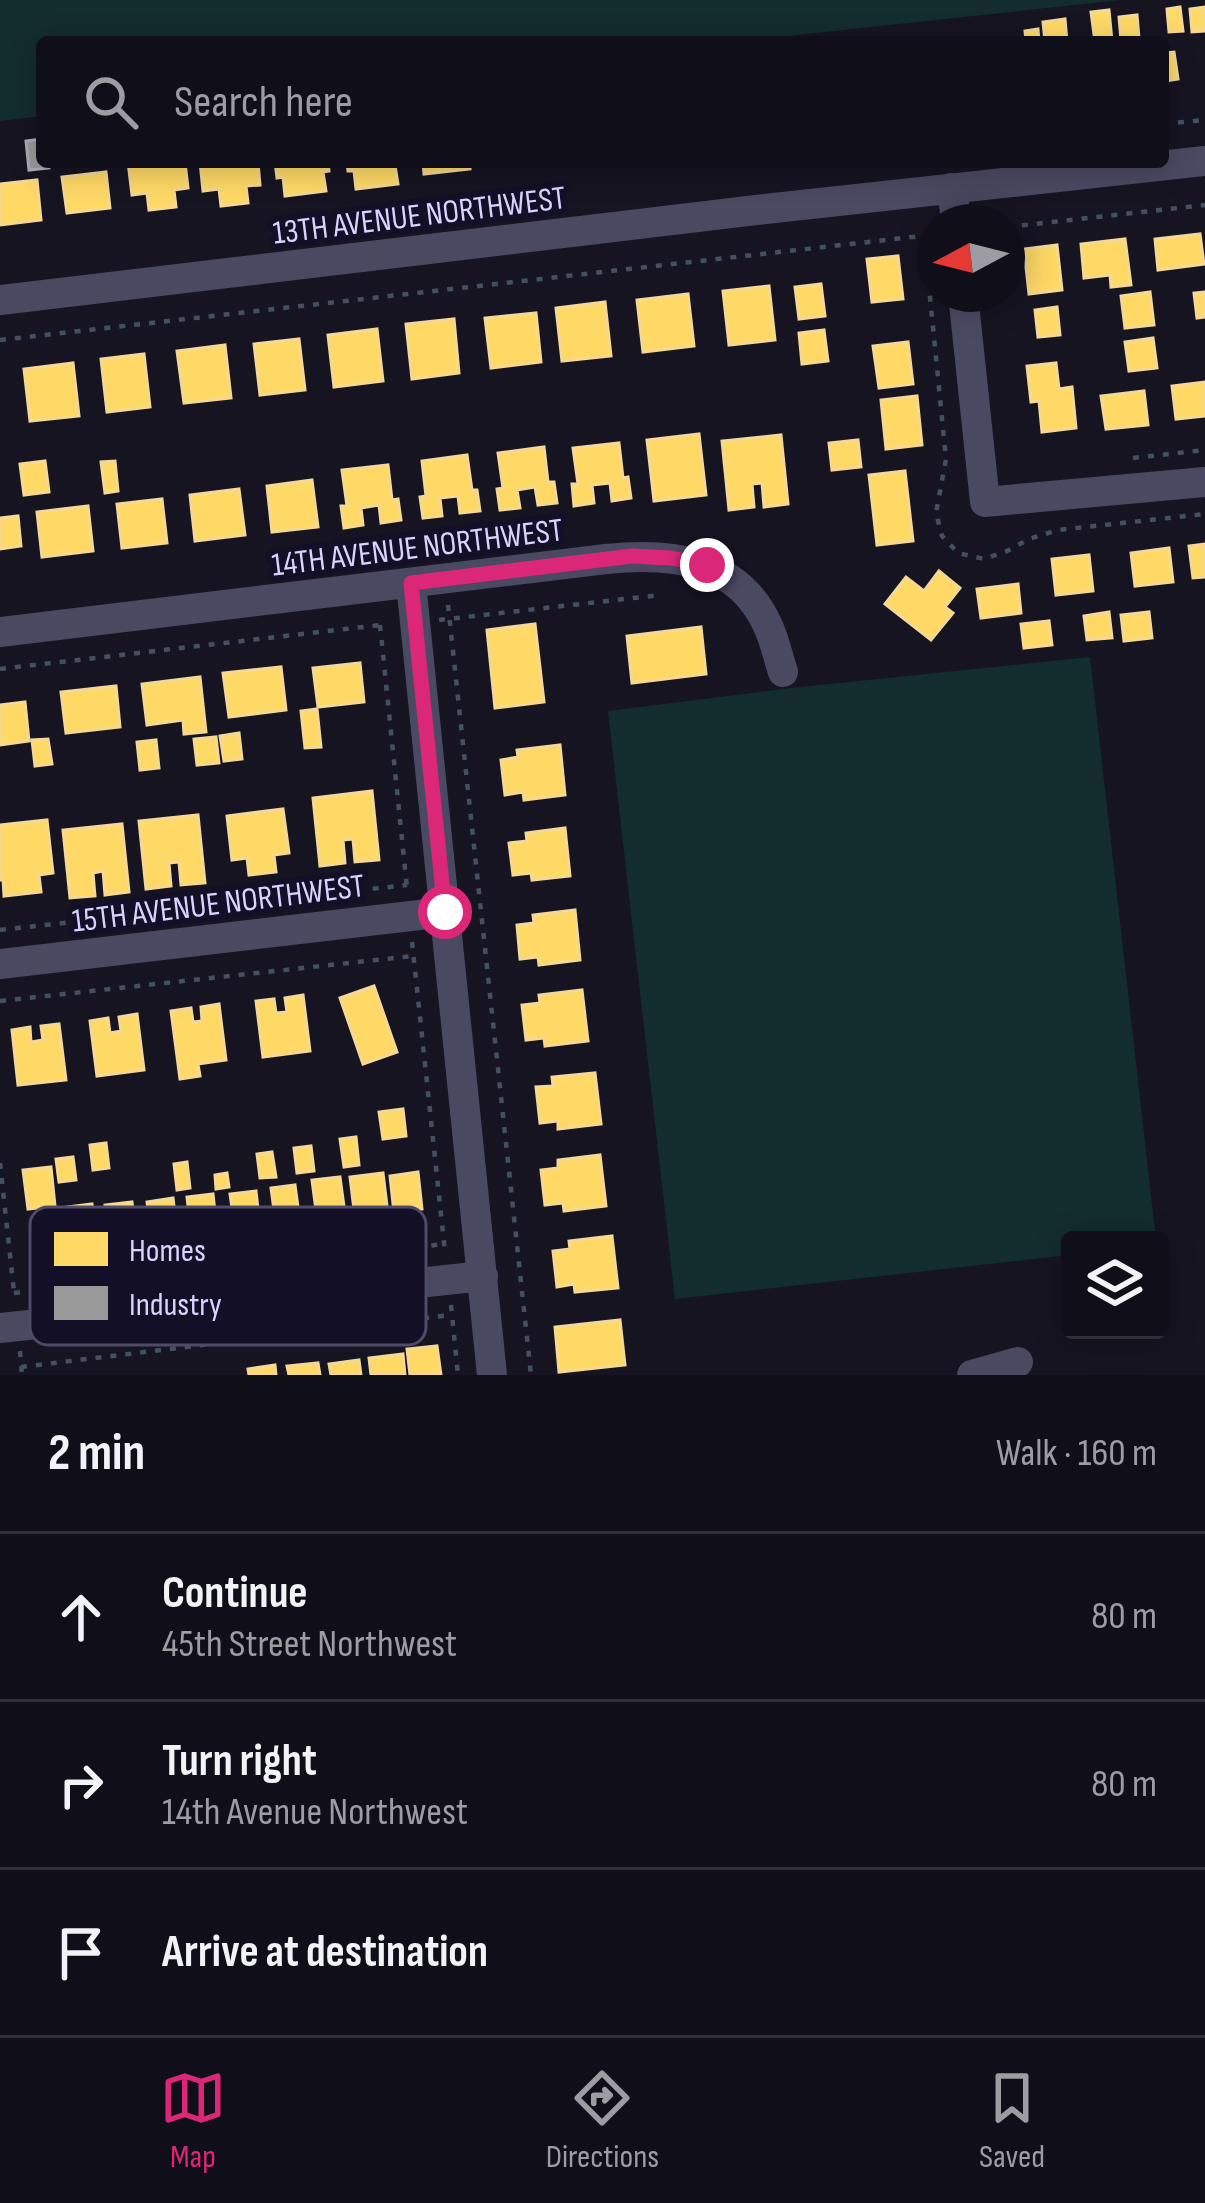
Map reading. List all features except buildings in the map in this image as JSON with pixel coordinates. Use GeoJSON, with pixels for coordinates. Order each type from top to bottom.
{"type":"FeatureCollection","features":[{"type":"Feature","properties":{"kind":"street","name":"13TH AVENUE NORTHWEST"},"geometry":{"type":"LineString","coordinates":[[1169,165],[1205,161]]}},
{"type":"Feature","properties":{"kind":"street","name":"13TH AVENUE NORTHWEST"},"geometry":{"type":"LineString","coordinates":[[0,300],[1139,168]]}},
{"type":"Feature","properties":{"kind":"street"},"geometry":{"type":"LineString","coordinates":[[952,188],[954,204]]}},
{"type":"Feature","properties":{"kind":"street"},"geometry":{"type":"LineString","coordinates":[[965,312],[985,502],[1205,482]]}},
{"type":"Feature","properties":{"kind":"street","name":"14TH AVENUE NORTHWEST"},"geometry":{"type":"LineString","coordinates":[[0,632],[632,556],[707,565],[731,579],[756,604],[769,627],[783,672]]}},
{"type":"Feature","properties":{"kind":"street"},"geometry":{"type":"LineString","coordinates":[[411,583],[492,1375]]}},
{"type":"Feature","properties":{"kind":"street","name":"15TH AVENUE NORTHWEST"},"geometry":{"type":"LineString","coordinates":[[0,964],[445,912]]}},
{"type":"Feature","properties":{"kind":"street"},"geometry":{"type":"LineString","coordinates":[[426,1282],[483,1276]]}},
{"type":"Feature","properties":{"kind":"street"},"geometry":{"type":"LineString","coordinates":[[0,1328],[30,1325]]}},
{"type":"Feature","properties":{"kind":"street"},"geometry":{"type":"LineString","coordinates":[[972,1375],[1018,1363]]}},
{"type":"Feature","properties":{"kind":"path"},"geometry":{"type":"LineString","coordinates":[[1169,123],[1205,120]]}},
{"type":"Feature","properties":{"kind":"path"},"geometry":{"type":"LineString","coordinates":[[1025,225],[1205,205]]}},
{"type":"Feature","properties":{"kind":"path"},"geometry":{"type":"LineString","coordinates":[[0,340],[924,236],[946,459],[936,513],[942,536],[958,553],[984,559],[1058,530],[1205,514]]}},
{"type":"Feature","properties":{"kind":"path"},"geometry":{"type":"LineString","coordinates":[[531,1375],[449,619],[661,596]]}},
{"type":"Feature","properties":{"kind":"path"},"geometry":{"type":"LineString","coordinates":[[0,669],[380,626],[406,885],[0,930]]}},
{"type":"Feature","properties":{"kind":"path"},"geometry":{"type":"LineString","coordinates":[[0,1001],[413,956],[444,1244],[426,1246]]}},
{"type":"Feature","properties":{"kind":"path"},"geometry":{"type":"LineString","coordinates":[[0,1163],[14,1293],[30,1291]]}},
{"type":"Feature","properties":{"kind":"path"},"geometry":{"type":"LineString","coordinates":[[426,1318],[452,1315],[458,1375]]}},
{"type":"Feature","properties":{"kind":"path"},"geometry":{"type":"LineString","coordinates":[[22,1375],[21,1366],[198,1345]]}},
{"type":"Feature","properties":{"kind":"green space"},"geometry":{"type":"Polygon","coordinates":[[[0,0],[1121,0],[788,36],[36,36],[36,117],[0,121],[0,0]]]}},
{"type":"Feature","properties":{"kind":"green space"},"geometry":{"type":"Polygon","coordinates":[[[1090,657],[1155,1231],[1061,1231],[1061,1256],[675,1299],[608,711],[1090,657]]]}},
{"type":"Feature","properties":{"kind":"route"},"geometry":{"type":"LineString","coordinates":[[445,912],[411,583],[632,556],[707,565]]}}]}
